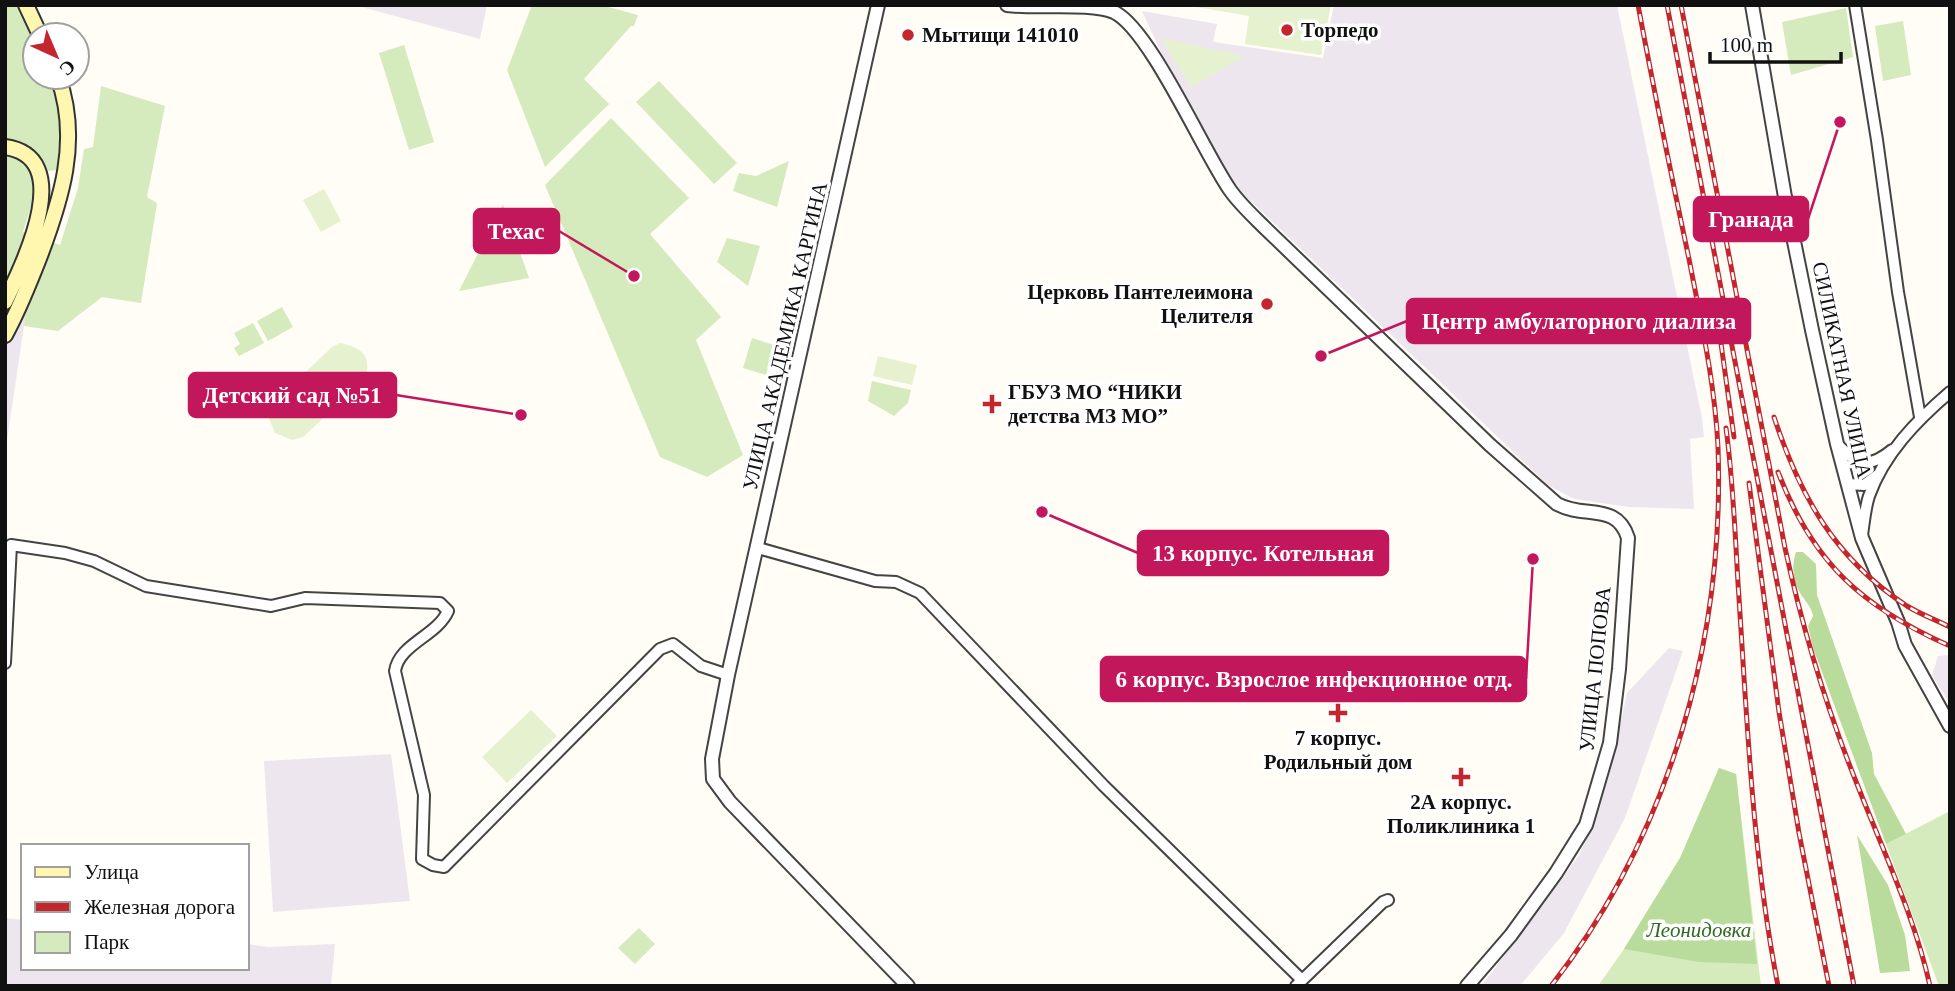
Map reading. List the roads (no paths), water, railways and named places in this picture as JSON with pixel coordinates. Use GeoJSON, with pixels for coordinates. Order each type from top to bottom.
{"type":"FeatureCollection","features":[{"type":"Feature","properties":{"kind":"main road"},"geometry":{"type":"LineString","coordinates":[[26,5],[33,21]]}},
{"type":"Feature","properties":{"kind":"main road"},"geometry":{"type":"LineString","coordinates":[[5,302],[64,185],[68,162],[68,120],[61,91]]}},
{"type":"Feature","properties":{"kind":"main road"},"geometry":{"type":"LineString","coordinates":[[5,147],[18,149],[36,163],[40,173],[42,200],[39,237],[5,335]]}},
{"type":"Feature","properties":{"kind":"street","name":"УЛИЦА АКАДЕМИКА КАРГИНА"},"geometry":{"type":"LineString","coordinates":[[878,5],[728,675],[712,759],[713,779],[748,821],[908,986]]}},
{"type":"Feature","properties":{"kind":"street"},"geometry":{"type":"LineString","coordinates":[[1007,5],[1107,8]]}},
{"type":"Feature","properties":{"kind":"street","name":"СИЛИКАТНАЯ УЛИЦА"},"geometry":{"type":"LineString","coordinates":[[1752,5],[1788,209],[1847,484],[1862,538],[1891,604],[1905,645],[1950,726]]}},
{"type":"Feature","properties":{"kind":"street"},"geometry":{"type":"LineString","coordinates":[[1855,5],[1898,292],[1920,417]]}},
{"type":"Feature","properties":{"kind":"street","name":"УЛИЦА ПОПОВА"},"geometry":{"type":"LineString","coordinates":[[1107,8],[1135,30],[1231,192],[1263,226],[1556,504],[1568,510],[1613,516],[1624,525],[1628,538],[1619,668],[1610,743],[1586,825],[1556,873],[1511,935],[1467,986]]}},
{"type":"Feature","properties":{"kind":"street"},"geometry":{"type":"LineString","coordinates":[[1862,538],[1869,498],[1880,473],[1920,417],[1950,392]]}},
{"type":"Feature","properties":{"kind":"street"},"geometry":{"type":"LineString","coordinates":[[1837,444],[1856,461],[1864,462],[1875,461],[1899,443]]}},
{"type":"Feature","properties":{"kind":"street"},"geometry":{"type":"LineString","coordinates":[[1847,484],[1864,485],[1880,473]]}},
{"type":"Feature","properties":{"kind":"street"},"geometry":{"type":"LineString","coordinates":[[5,663],[11,545],[65,553],[94,561],[146,586],[271,606],[305,598],[440,603],[448,611],[442,622],[403,654],[397,661],[395,671],[424,795],[422,859],[444,867],[660,649],[673,644],[701,666],[728,675]]}},
{"type":"Feature","properties":{"kind":"street"},"geometry":{"type":"LineString","coordinates":[[758,548],[875,581],[896,582],[920,593],[1104,786],[1299,983],[1388,900]]}},
{"type":"Feature","properties":{"kind":"railway"},"geometry":{"type":"LineString","coordinates":[[1551,986],[1593,927],[1628,865],[1658,799],[1682,732],[1700,662],[1712,591],[1718,519],[1718,447],[1714,400],[1638,5]]}},
{"type":"Feature","properties":{"kind":"railway"},"geometry":{"type":"LineString","coordinates":[[1667,5],[1854,986]]}},
{"type":"Feature","properties":{"kind":"railway"},"geometry":{"type":"LineString","coordinates":[[1681,5],[1785,548],[1800,610],[1836,730],[1908,911],[1930,986]]}},
{"type":"Feature","properties":{"kind":"railway"},"geometry":{"type":"LineString","coordinates":[[1719,329],[1734,437]]}},
{"type":"Feature","properties":{"kind":"railway"},"geometry":{"type":"LineString","coordinates":[[1774,417],[1784,446],[1809,499],[1840,546],[1882,588],[1912,609],[1950,627]]}},
{"type":"Feature","properties":{"kind":"railway"},"geometry":{"type":"LineString","coordinates":[[1726,428],[1756,835],[1778,986]]}},
{"type":"Feature","properties":{"kind":"railway"},"geometry":{"type":"LineString","coordinates":[[1778,472],[1807,532],[1844,579],[1891,615],[1950,646]]}},
{"type":"Feature","properties":{"kind":"railway"},"geometry":{"type":"LineString","coordinates":[[1749,483],[1779,712],[1829,986]]}},
{"type":"Feature","properties":{"kind":"place","name":"Торпедо"},"geometry":{"type":"Point","coordinates":[1287,30]}},
{"type":"Feature","properties":{"kind":"place","name":"Мытищи 141010"},"geometry":{"type":"Point","coordinates":[908,35]}},
{"type":"Feature","properties":{"kind":"place","name":"Гранада"},"geometry":{"type":"Point","coordinates":[1840,122]}},
{"type":"Feature","properties":{"kind":"place","name":"Техас"},"geometry":{"type":"Point","coordinates":[634,276]}},
{"type":"Feature","properties":{"kind":"place","name":"Церковь Пантелеимона Целителя"},"geometry":{"type":"Point","coordinates":[1267,304]}},
{"type":"Feature","properties":{"kind":"place","name":"Центр амбулаторного диализа"},"geometry":{"type":"Point","coordinates":[1321,356]}},
{"type":"Feature","properties":{"kind":"place","name":"ГБУЗ МО “НИКИ детства МЗ МО”"},"geometry":{"type":"Point","coordinates":[992,404]}},
{"type":"Feature","properties":{"kind":"place","name":"Детский сад №51"},"geometry":{"type":"Point","coordinates":[521,415]}},
{"type":"Feature","properties":{"kind":"place","name":"13 корпус. Котельная"},"geometry":{"type":"Point","coordinates":[1042,512]}},
{"type":"Feature","properties":{"kind":"place","name":"6 корпус. Взрослое инфекционное отд."},"geometry":{"type":"Point","coordinates":[1533,559]}},
{"type":"Feature","properties":{"kind":"place","name":"7 корпус. Родильный дом"},"geometry":{"type":"Point","coordinates":[1338,713]}},
{"type":"Feature","properties":{"kind":"place","name":"2А корпус. Поликлиника 1"},"geometry":{"type":"Point","coordinates":[1461,777]}},
{"type":"Feature","properties":{"kind":"park label","name":"Леонидовка"},"geometry":{"type":"Point","coordinates":[1699,930]}}]}
